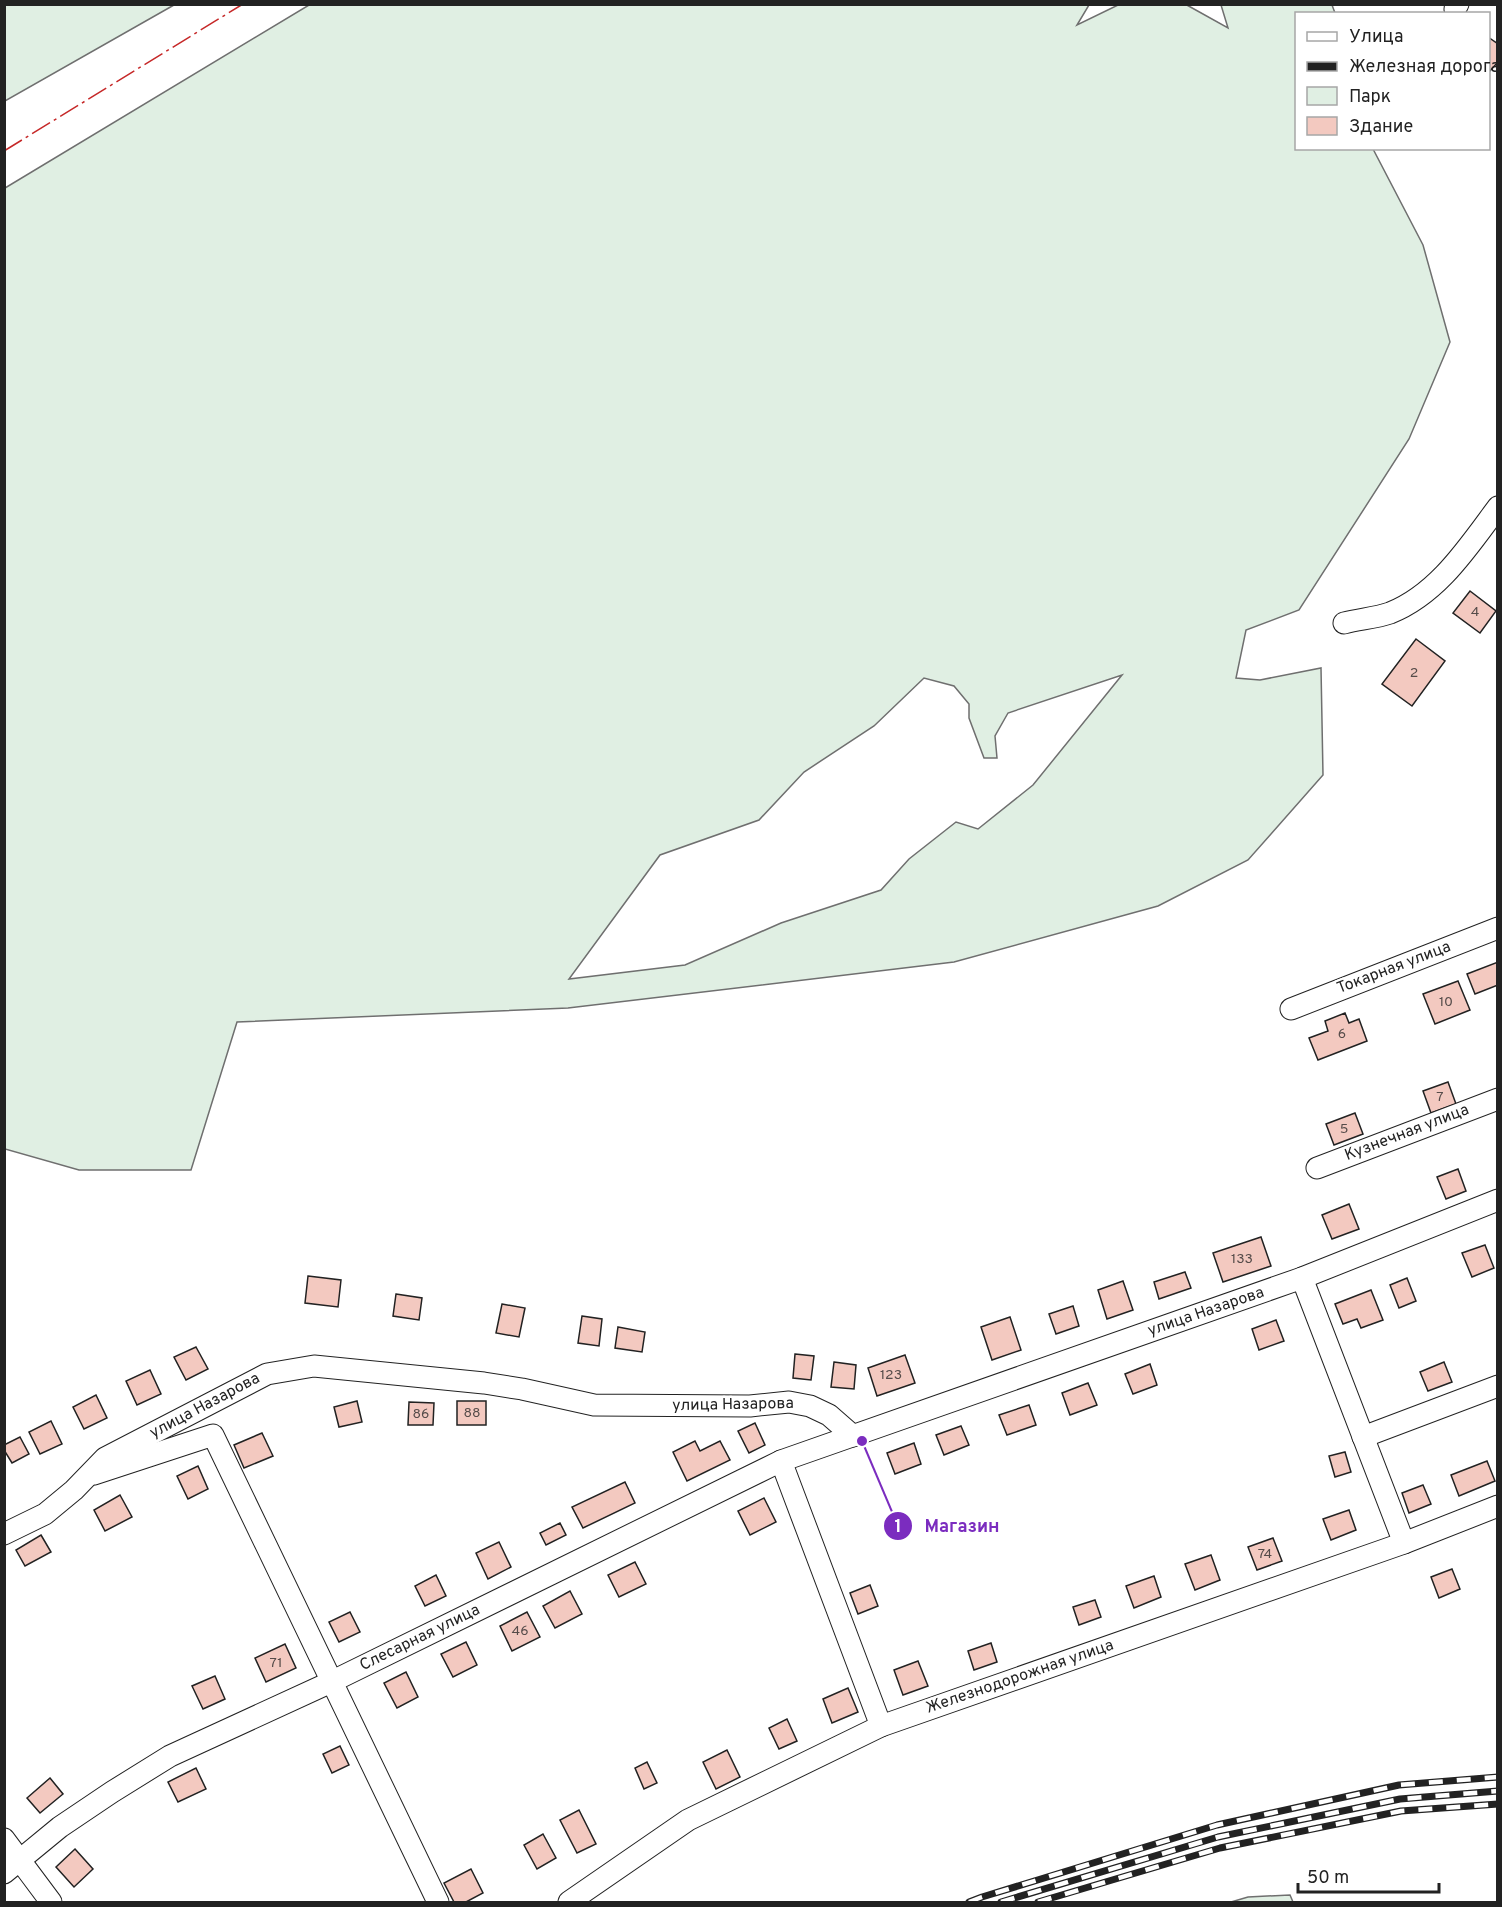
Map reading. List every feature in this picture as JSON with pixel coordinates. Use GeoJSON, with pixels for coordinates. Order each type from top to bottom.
{"type":"FeatureCollection","features":[{"type":"Feature","properties":{"kind":"street"},"geometry":{"type":"LineString","coordinates":[[1344,622],[1389,613],[1426,593],[1466,551],[1497,507]]}},
{"type":"Feature","properties":{"kind":"street","name":"Токарная улица"},"geometry":{"type":"LineString","coordinates":[[1291,1009],[1497,928]]}},
{"type":"Feature","properties":{"kind":"street","name":"Кузнечная улица"},"geometry":{"type":"LineString","coordinates":[[1317,1168],[1497,1099]]}},
{"type":"Feature","properties":{"kind":"street","name":"улица Назарова"},"geometry":{"type":"LineString","coordinates":[[4,1534],[45,1514],[105,1458],[267,1374],[314,1366],[484,1383],[541,1393],[594,1406],[750,1406],[789,1402],[810,1406],[829,1415],[853,1436],[1302,1278],[1497,1200]]}},
{"type":"Feature","properties":{"kind":"street"},"geometry":{"type":"LineString","coordinates":[[1302,1278],[1404,1544]]}},
{"type":"Feature","properties":{"kind":"street"},"geometry":{"type":"LineString","coordinates":[[1363,1437],[1497,1386]]}},
{"type":"Feature","properties":{"kind":"street"},"geometry":{"type":"LineString","coordinates":[[86,1476],[213,1435],[438,1902]]}},
{"type":"Feature","properties":{"kind":"street","name":"Слесарная улица"},"geometry":{"type":"LineString","coordinates":[[12,1866],[60,1827],[170,1756],[331,1682],[781,1461],[853,1436]]}},
{"type":"Feature","properties":{"kind":"street"},"geometry":{"type":"LineString","coordinates":[[781,1461],[881,1726]]}},
{"type":"Feature","properties":{"kind":"street","name":"Железнодорожная улица"},"geometry":{"type":"LineString","coordinates":[[569,1902],[688,1820],[881,1726],[1404,1544],[1497,1506]]}},
{"type":"Feature","properties":{"kind":"street"},"geometry":{"type":"LineString","coordinates":[[4,1839],[12,1866],[51,1902]]}},
{"type":"Feature","properties":{"kind":"green space"},"geometry":{"type":"Polygon","coordinates":[[[5,4],[174,4],[174,5],[5,101],[5,4]]]}},
{"type":"Feature","properties":{"kind":"green space"},"geometry":{"type":"Polygon","coordinates":[[[1185,4],[1228,28],[1221,5],[1332,5],[1335,12],[1295,12],[1295,150],[1374,150],[1423,245],[1450,342],[1409,439],[1299,610],[1246,630],[1236,678],[1260,680],[1321,668],[1323,775],[1248,860],[1158,906],[954,962],[568,1008],[237,1022],[191,1170],[79,1170],[5,1149],[5,188],[309,5],[1089,5],[1077,25],[1118,5],[1185,4]],[[1122,675],[1008,713],[995,736],[997,758],[984,758],[969,718],[969,704],[954,686],[924,678],[874,726],[804,772],[759,820],[660,855],[569,979],[685,965],[781,923],[881,890],[909,859],[956,822],[978,829],[1033,785],[1122,675]]]}},
{"type":"Feature","properties":{"kind":"green space"},"geometry":{"type":"Polygon","coordinates":[[[1290,1895],[1293,1902],[1231,1902],[1248,1897],[1290,1895]]]}},
{"type":"Feature","properties":{"kind":"building"},"geometry":{"type":"Polygon","coordinates":[[[1490,38],[1498,44],[1498,62],[1490,71],[1490,38]]]}},
{"type":"Feature","properties":{"kind":"building"},"geometry":{"type":"Polygon","coordinates":[[[1470,591],[1496,611],[1480,633],[1453,613],[1470,591]]]}},
{"type":"Feature","properties":{"kind":"building"},"geometry":{"type":"Polygon","coordinates":[[[1416,639],[1445,661],[1412,706],[1382,684],[1416,639]]]}},
{"type":"Feature","properties":{"kind":"building"},"geometry":{"type":"Polygon","coordinates":[[[1498,962],[1498,985],[1475,994],[1467,974],[1498,962]]]}},
{"type":"Feature","properties":{"kind":"building"},"geometry":{"type":"Polygon","coordinates":[[[1458,981],[1470,1010],[1435,1024],[1423,994],[1458,981]]]}},
{"type":"Feature","properties":{"kind":"building"},"geometry":{"type":"Polygon","coordinates":[[[1345,1013],[1349,1023],[1359,1019],[1367,1041],[1318,1060],[1309,1038],[1328,1031],[1325,1021],[1345,1013]]]}},
{"type":"Feature","properties":{"kind":"building"},"geometry":{"type":"Polygon","coordinates":[[[1448,1082],[1456,1104],[1431,1113],[1423,1091],[1448,1082]]]}},
{"type":"Feature","properties":{"kind":"building"},"geometry":{"type":"Polygon","coordinates":[[[1355,1113],[1363,1134],[1334,1145],[1326,1124],[1355,1113]]]}},
{"type":"Feature","properties":{"kind":"building"},"geometry":{"type":"Polygon","coordinates":[[[1458,1169],[1466,1191],[1446,1199],[1437,1177],[1458,1169]]]}},
{"type":"Feature","properties":{"kind":"building"},"geometry":{"type":"Polygon","coordinates":[[[1349,1204],[1359,1229],[1332,1239],[1322,1215],[1349,1204]]]}},
{"type":"Feature","properties":{"kind":"building"},"geometry":{"type":"Polygon","coordinates":[[[1261,1237],[1271,1266],[1223,1282],[1213,1253],[1261,1237]]]}},
{"type":"Feature","properties":{"kind":"building"},"geometry":{"type":"Polygon","coordinates":[[[1485,1245],[1494,1268],[1472,1277],[1462,1253],[1485,1245]]]}},
{"type":"Feature","properties":{"kind":"building"},"geometry":{"type":"Polygon","coordinates":[[[1185,1272],[1191,1288],[1159,1299],[1154,1282],[1185,1272]]]}},
{"type":"Feature","properties":{"kind":"building"},"geometry":{"type":"Polygon","coordinates":[[[308,1276],[341,1280],[338,1307],[305,1303],[308,1276]]]}},
{"type":"Feature","properties":{"kind":"building"},"geometry":{"type":"Polygon","coordinates":[[[1407,1278],[1416,1301],[1399,1308],[1390,1285],[1407,1278]]]}},
{"type":"Feature","properties":{"kind":"building"},"geometry":{"type":"Polygon","coordinates":[[[1123,1281],[1133,1310],[1107,1319],[1098,1290],[1123,1281]]]}},
{"type":"Feature","properties":{"kind":"building"},"geometry":{"type":"Polygon","coordinates":[[[1371,1290],[1383,1320],[1361,1328],[1357,1319],[1343,1324],[1335,1304],[1371,1290]]]}},
{"type":"Feature","properties":{"kind":"building"},"geometry":{"type":"Polygon","coordinates":[[[396,1294],[422,1298],[419,1320],[393,1316],[396,1294]]]}},
{"type":"Feature","properties":{"kind":"building"},"geometry":{"type":"Polygon","coordinates":[[[502,1304],[525,1308],[519,1337],[496,1333],[502,1304]]]}},
{"type":"Feature","properties":{"kind":"building"},"geometry":{"type":"Polygon","coordinates":[[[1073,1306],[1079,1326],[1056,1334],[1049,1314],[1073,1306]]]}},
{"type":"Feature","properties":{"kind":"building"},"geometry":{"type":"Polygon","coordinates":[[[582,1316],[602,1319],[599,1346],[578,1343],[582,1316]]]}},
{"type":"Feature","properties":{"kind":"building"},"geometry":{"type":"Polygon","coordinates":[[[1010,1317],[1021,1350],[992,1360],[981,1327],[1010,1317]]]}},
{"type":"Feature","properties":{"kind":"building"},"geometry":{"type":"Polygon","coordinates":[[[1276,1320],[1284,1341],[1259,1350],[1252,1329],[1276,1320]]]}},
{"type":"Feature","properties":{"kind":"building"},"geometry":{"type":"Polygon","coordinates":[[[618,1327],[645,1332],[642,1352],[615,1348],[618,1327]]]}},
{"type":"Feature","properties":{"kind":"building"},"geometry":{"type":"Polygon","coordinates":[[[196,1347],[208,1369],[186,1380],[174,1357],[196,1347]]]}},
{"type":"Feature","properties":{"kind":"building"},"geometry":{"type":"Polygon","coordinates":[[[795,1354],[814,1356],[811,1380],[793,1378],[795,1354]]]}},
{"type":"Feature","properties":{"kind":"building"},"geometry":{"type":"Polygon","coordinates":[[[905,1355],[915,1383],[877,1396],[868,1368],[905,1355]]]}},
{"type":"Feature","properties":{"kind":"building"},"geometry":{"type":"Polygon","coordinates":[[[834,1362],[856,1365],[854,1389],[831,1387],[834,1362]]]}},
{"type":"Feature","properties":{"kind":"building"},"geometry":{"type":"Polygon","coordinates":[[[1444,1362],[1452,1382],[1428,1391],[1420,1372],[1444,1362]]]}},
{"type":"Feature","properties":{"kind":"building"},"geometry":{"type":"Polygon","coordinates":[[[1150,1364],[1157,1385],[1133,1394],[1125,1374],[1150,1364]]]}},
{"type":"Feature","properties":{"kind":"building"},"geometry":{"type":"Polygon","coordinates":[[[150,1370],[161,1394],[137,1405],[126,1381],[150,1370]]]}},
{"type":"Feature","properties":{"kind":"building"},"geometry":{"type":"Polygon","coordinates":[[[1088,1383],[1097,1405],[1070,1415],[1062,1393],[1088,1383]]]}},
{"type":"Feature","properties":{"kind":"building"},"geometry":{"type":"Polygon","coordinates":[[[96,1395],[107,1418],[84,1429],[73,1407],[96,1395]]]}},
{"type":"Feature","properties":{"kind":"building"},"geometry":{"type":"Polygon","coordinates":[[[357,1401],[362,1422],[339,1427],[334,1407],[357,1401]]]}},
{"type":"Feature","properties":{"kind":"building"},"geometry":{"type":"Polygon","coordinates":[[[457,1401],[486,1401],[486,1425],[457,1425],[457,1401]]]}},
{"type":"Feature","properties":{"kind":"building"},"geometry":{"type":"Polygon","coordinates":[[[409,1402],[434,1403],[433,1425],[408,1425],[409,1402]]]}},
{"type":"Feature","properties":{"kind":"building"},"geometry":{"type":"Polygon","coordinates":[[[1029,1405],[1036,1425],[1007,1435],[999,1415],[1029,1405]]]}},
{"type":"Feature","properties":{"kind":"building"},"geometry":{"type":"Polygon","coordinates":[[[51,1421],[62,1444],[40,1454],[29,1432],[51,1421]]]}},
{"type":"Feature","properties":{"kind":"building"},"geometry":{"type":"Polygon","coordinates":[[[755,1423],[765,1445],[749,1453],[738,1431],[755,1423]]]}},
{"type":"Feature","properties":{"kind":"building"},"geometry":{"type":"Polygon","coordinates":[[[961,1426],[969,1445],[944,1455],[936,1435],[961,1426]]]}},
{"type":"Feature","properties":{"kind":"building"},"geometry":{"type":"Polygon","coordinates":[[[262,1433],[273,1456],[244,1468],[234,1445],[262,1433]]]}},
{"type":"Feature","properties":{"kind":"building"},"geometry":{"type":"Polygon","coordinates":[[[20,1437],[29,1454],[12,1463],[4,1450],[4,1445],[20,1437]]]}},
{"type":"Feature","properties":{"kind":"building"},"geometry":{"type":"Polygon","coordinates":[[[695,1441],[700,1451],[720,1441],[730,1460],[687,1481],[673,1452],[695,1441]]]}},
{"type":"Feature","properties":{"kind":"building"},"geometry":{"type":"Polygon","coordinates":[[[914,1443],[921,1464],[895,1474],[887,1453],[914,1443]]]}},
{"type":"Feature","properties":{"kind":"building"},"geometry":{"type":"Polygon","coordinates":[[[1345,1452],[1351,1472],[1335,1477],[1329,1456],[1345,1452]]]}},
{"type":"Feature","properties":{"kind":"building"},"geometry":{"type":"Polygon","coordinates":[[[1487,1461],[1495,1481],[1459,1496],[1451,1475],[1487,1461]]]}},
{"type":"Feature","properties":{"kind":"building"},"geometry":{"type":"Polygon","coordinates":[[[198,1466],[208,1489],[188,1499],[177,1476],[198,1466]]]}},
{"type":"Feature","properties":{"kind":"building"},"geometry":{"type":"Polygon","coordinates":[[[625,1482],[635,1503],[583,1528],[572,1507],[625,1482]]]}},
{"type":"Feature","properties":{"kind":"building"},"geometry":{"type":"Polygon","coordinates":[[[1423,1485],[1431,1504],[1409,1513],[1402,1493],[1423,1485]]]}},
{"type":"Feature","properties":{"kind":"building"},"geometry":{"type":"Polygon","coordinates":[[[120,1495],[132,1517],[105,1531],[94,1510],[120,1495]]]}},
{"type":"Feature","properties":{"kind":"building"},"geometry":{"type":"Polygon","coordinates":[[[764,1498],[776,1522],[750,1535],[738,1511],[764,1498]]]}},
{"type":"Feature","properties":{"kind":"building"},"geometry":{"type":"Polygon","coordinates":[[[1349,1510],[1356,1530],[1331,1540],[1323,1519],[1349,1510]]]}},
{"type":"Feature","properties":{"kind":"building"},"geometry":{"type":"Polygon","coordinates":[[[560,1523],[566,1535],[546,1545],[540,1533],[560,1523]]]}},
{"type":"Feature","properties":{"kind":"building"},"geometry":{"type":"Polygon","coordinates":[[[41,1535],[51,1552],[25,1566],[16,1550],[41,1535]]]}},
{"type":"Feature","properties":{"kind":"building"},"geometry":{"type":"Polygon","coordinates":[[[1273,1538],[1282,1561],[1257,1570],[1248,1547],[1273,1538]]]}},
{"type":"Feature","properties":{"kind":"building"},"geometry":{"type":"Polygon","coordinates":[[[499,1542],[511,1567],[488,1579],[476,1553],[499,1542]]]}},
{"type":"Feature","properties":{"kind":"building"},"geometry":{"type":"Polygon","coordinates":[[[1211,1555],[1220,1580],[1195,1590],[1185,1564],[1211,1555]]]}},
{"type":"Feature","properties":{"kind":"building"},"geometry":{"type":"Polygon","coordinates":[[[635,1562],[646,1584],[619,1597],[608,1575],[635,1562]]]}},
{"type":"Feature","properties":{"kind":"building"},"geometry":{"type":"Polygon","coordinates":[[[1452,1569],[1460,1589],[1439,1598],[1431,1577],[1452,1569]]]}},
{"type":"Feature","properties":{"kind":"building"},"geometry":{"type":"Polygon","coordinates":[[[436,1575],[446,1596],[425,1606],[415,1586],[436,1575]]]}},
{"type":"Feature","properties":{"kind":"building"},"geometry":{"type":"Polygon","coordinates":[[[1154,1576],[1161,1597],[1134,1608],[1126,1586],[1154,1576]]]}},
{"type":"Feature","properties":{"kind":"building"},"geometry":{"type":"Polygon","coordinates":[[[870,1585],[878,1606],[858,1614],[850,1593],[870,1585]]]}},
{"type":"Feature","properties":{"kind":"building"},"geometry":{"type":"Polygon","coordinates":[[[570,1591],[582,1614],[555,1628],[543,1606],[570,1591]]]}},
{"type":"Feature","properties":{"kind":"building"},"geometry":{"type":"Polygon","coordinates":[[[1095,1600],[1101,1617],[1079,1625],[1073,1607],[1095,1600]]]}},
{"type":"Feature","properties":{"kind":"building"},"geometry":{"type":"Polygon","coordinates":[[[350,1612],[360,1632],[339,1642],[329,1622],[350,1612]]]}},
{"type":"Feature","properties":{"kind":"building"},"geometry":{"type":"Polygon","coordinates":[[[527,1612],[540,1637],[512,1651],[500,1626],[527,1612]]]}},
{"type":"Feature","properties":{"kind":"building"},"geometry":{"type":"Polygon","coordinates":[[[466,1642],[477,1665],[453,1677],[441,1654],[466,1642]]]}},
{"type":"Feature","properties":{"kind":"building"},"geometry":{"type":"Polygon","coordinates":[[[991,1643],[997,1662],[974,1670],[968,1651],[991,1643]]]}},
{"type":"Feature","properties":{"kind":"building"},"geometry":{"type":"Polygon","coordinates":[[[285,1644],[296,1668],[266,1682],[255,1658],[285,1644]]]}},
{"type":"Feature","properties":{"kind":"building"},"geometry":{"type":"Polygon","coordinates":[[[918,1661],[928,1686],[903,1695],[894,1670],[918,1661]]]}},
{"type":"Feature","properties":{"kind":"building"},"geometry":{"type":"Polygon","coordinates":[[[406,1672],[418,1697],[397,1708],[384,1683],[406,1672]]]}},
{"type":"Feature","properties":{"kind":"building"},"geometry":{"type":"Polygon","coordinates":[[[215,1676],[225,1699],[203,1709],[192,1686],[215,1676]]]}},
{"type":"Feature","properties":{"kind":"building"},"geometry":{"type":"Polygon","coordinates":[[[848,1688],[858,1712],[832,1723],[823,1699],[848,1688]]]}},
{"type":"Feature","properties":{"kind":"building"},"geometry":{"type":"Polygon","coordinates":[[[787,1719],[797,1741],[779,1749],[769,1728],[787,1719]]]}},
{"type":"Feature","properties":{"kind":"building"},"geometry":{"type":"Polygon","coordinates":[[[340,1746],[349,1765],[332,1773],[323,1754],[340,1746]]]}},
{"type":"Feature","properties":{"kind":"building"},"geometry":{"type":"Polygon","coordinates":[[[727,1750],[740,1777],[716,1789],[703,1762],[727,1750]]]}},
{"type":"Feature","properties":{"kind":"building"},"geometry":{"type":"Polygon","coordinates":[[[647,1762],[657,1783],[644,1789],[635,1768],[647,1762]]]}},
{"type":"Feature","properties":{"kind":"building"},"geometry":{"type":"Polygon","coordinates":[[[196,1768],[206,1789],[178,1802],[168,1782],[196,1768]]]}},
{"type":"Feature","properties":{"kind":"building"},"geometry":{"type":"Polygon","coordinates":[[[50,1778],[63,1794],[40,1813],[27,1798],[50,1778]]]}},
{"type":"Feature","properties":{"kind":"building"},"geometry":{"type":"Polygon","coordinates":[[[579,1810],[596,1844],[577,1853],[560,1820],[579,1810]]]}},
{"type":"Feature","properties":{"kind":"building"},"geometry":{"type":"Polygon","coordinates":[[[543,1834],[556,1858],[537,1869],[524,1845],[543,1834]]]}},
{"type":"Feature","properties":{"kind":"building"},"geometry":{"type":"Polygon","coordinates":[[[75,1849],[93,1869],[74,1887],[56,1867],[75,1849]]]}},
{"type":"Feature","properties":{"kind":"building"},"geometry":{"type":"Polygon","coordinates":[[[471,1869],[483,1893],[466,1902],[454,1902],[444,1883],[471,1869]]]}},
{"type":"Feature","properties":{"kind":"railway"},"geometry":{"type":"LineString","coordinates":[[969,1902],[1217,1825],[1399,1785],[1498,1777]]}},
{"type":"Feature","properties":{"kind":"railway"},"geometry":{"type":"LineString","coordinates":[[1001,1902],[1218,1837],[1400,1799],[1498,1791]]}},
{"type":"Feature","properties":{"kind":"railway"},"geometry":{"type":"LineString","coordinates":[[1038,1902],[1220,1848],[1401,1811],[1498,1804]]}},
{"type":"Feature","properties":{"kind":"power"},"geometry":{"type":"LineString","coordinates":[[4,151],[243,4]]}},
{"type":"Feature","properties":{"kind":"place","name":"Магазин"},"geometry":{"type":"Point","coordinates":[862,1441]}}]}
